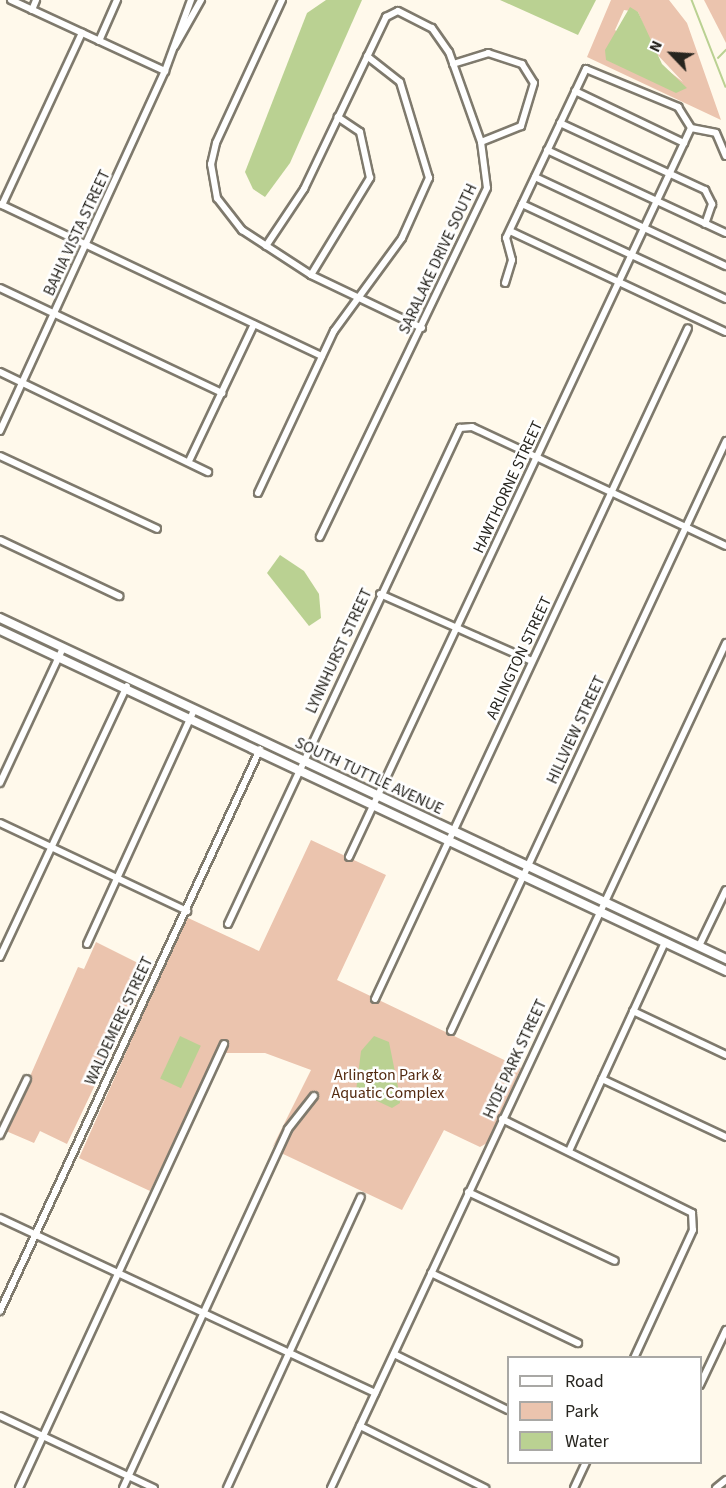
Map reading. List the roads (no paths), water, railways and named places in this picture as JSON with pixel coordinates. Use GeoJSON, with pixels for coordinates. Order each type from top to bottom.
{"type":"FeatureCollection","features":[{"type":"Feature","properties":{"kind":"main road","name":"SOUTH TUTTLE AVENUE"},"geometry":{"type":"LineString","coordinates":[[0,618],[726,959]]}},
{"type":"Feature","properties":{"kind":"main road","name":"SOUTH TUTTLE AVENUE"},"geometry":{"type":"LineString","coordinates":[[0,630],[726,971]]}},
{"type":"Feature","properties":{"kind":"street"},"geometry":{"type":"LineString","coordinates":[[11,0],[165,71]]}},
{"type":"Feature","properties":{"kind":"street"},"geometry":{"type":"LineString","coordinates":[[32,10],[36,0]]}},
{"type":"Feature","properties":{"kind":"street"},"geometry":{"type":"LineString","coordinates":[[99,41],[117,0]]}},
{"type":"Feature","properties":{"kind":"street","name":"BAHIA VISTA STREET"},"geometry":{"type":"LineString","coordinates":[[0,431],[165,71],[191,0]]}},
{"type":"Feature","properties":{"kind":"street","name":"BAHIA VISTA STREET"},"geometry":{"type":"LineString","coordinates":[[175,46],[201,0]]}},
{"type":"Feature","properties":{"kind":"street"},"geometry":{"type":"LineString","coordinates":[[282,0],[212,164],[223,209],[266,246],[311,275],[422,328]]}},
{"type":"Feature","properties":{"kind":"street","name":"SARALAKE DRIVE SOUTH"},"geometry":{"type":"LineString","coordinates":[[320,537],[486,192],[489,165],[453,64],[432,28],[391,12],[367,56]]}},
{"type":"Feature","properties":{"kind":"street"},"geometry":{"type":"LineString","coordinates":[[82,33],[1,204],[322,356]]}},
{"type":"Feature","properties":{"kind":"street"},"geometry":{"type":"LineString","coordinates":[[453,64],[488,53],[522,64],[534,83],[521,126],[482,142]]}},
{"type":"Feature","properties":{"kind":"street"},"geometry":{"type":"LineString","coordinates":[[258,493],[338,324],[360,299],[407,229],[430,171],[400,82],[367,56],[304,189],[266,246]]}},
{"type":"Feature","properties":{"kind":"street"},"geometry":{"type":"LineString","coordinates":[[505,284],[512,266],[510,231],[586,69],[678,107],[691,128],[716,133],[726,156]]}},
{"type":"Feature","properties":{"kind":"street"},"geometry":{"type":"LineString","coordinates":[[575,91],[684,143]]}},
{"type":"Feature","properties":{"kind":"street"},"geometry":{"type":"LineString","coordinates":[[311,275],[370,178],[360,132],[339,117]]}},
{"type":"Feature","properties":{"kind":"street"},"geometry":{"type":"LineString","coordinates":[[560,123],[670,173],[708,193],[712,207],[705,224]]}},
{"type":"Feature","properties":{"kind":"street","name":"HAWTHORNE STREET"},"geometry":{"type":"LineString","coordinates":[[349,857],[691,128]]}},
{"type":"Feature","properties":{"kind":"street"},"geometry":{"type":"LineString","coordinates":[[547,150],[726,234]]}},
{"type":"Feature","properties":{"kind":"street"},"geometry":{"type":"LineString","coordinates":[[535,177],[726,266]]}},
{"type":"Feature","properties":{"kind":"street"},"geometry":{"type":"LineString","coordinates":[[522,204],[726,299]]}},
{"type":"Feature","properties":{"kind":"street"},"geometry":{"type":"LineString","coordinates":[[510,231],[726,332]]}},
{"type":"Feature","properties":{"kind":"street"},"geometry":{"type":"LineString","coordinates":[[0,288],[222,393]]}},
{"type":"Feature","properties":{"kind":"street"},"geometry":{"type":"LineString","coordinates":[[190,459],[254,324]]}},
{"type":"Feature","properties":{"kind":"street","name":"ARLINGTON STREET"},"geometry":{"type":"LineString","coordinates":[[375,999],[688,328]]}},
{"type":"Feature","properties":{"kind":"street"},"geometry":{"type":"LineString","coordinates":[[0,372],[190,459],[208,472]]}},
{"type":"Feature","properties":{"kind":"street","name":"LYNNHURST STREET"},"geometry":{"type":"LineString","coordinates":[[228,924],[457,431],[465,426],[536,458]]}},
{"type":"Feature","properties":{"kind":"street","name":"HILLVIEW STREET"},"geometry":{"type":"LineString","coordinates":[[451,1031],[726,441]]}},
{"type":"Feature","properties":{"kind":"street"},"geometry":{"type":"LineString","coordinates":[[0,456],[157,529]]}},
{"type":"Feature","properties":{"kind":"street"},"geometry":{"type":"LineString","coordinates":[[536,458],[726,546]]}},
{"type":"Feature","properties":{"kind":"street"},"geometry":{"type":"LineString","coordinates":[[0,540],[120,596]]}},
{"type":"Feature","properties":{"kind":"street"},"geometry":{"type":"LineString","coordinates":[[380,594],[532,661]]}},
{"type":"Feature","properties":{"kind":"street","name":"HYDE PARK STREET"},"geometry":{"type":"LineString","coordinates":[[331,1488],[598,911],[725,646]]}},
{"type":"Feature","properties":{"kind":"street"},"geometry":{"type":"LineString","coordinates":[[0,783],[63,648]]}},
{"type":"Feature","properties":{"kind":"street"},"geometry":{"type":"LineString","coordinates":[[0,957],[130,680]]}},
{"type":"Feature","properties":{"kind":"street"},"geometry":{"type":"LineString","coordinates":[[87,944],[194,710]]}},
{"type":"Feature","properties":{"kind":"street","name":"WALDEMERE STREET"},"geometry":{"type":"LineString","coordinates":[[0,1311],[263,743]]}},
{"type":"Feature","properties":{"kind":"street"},"geometry":{"type":"LineString","coordinates":[[0,823],[187,911]]}},
{"type":"Feature","properties":{"kind":"street"},"geometry":{"type":"LineString","coordinates":[[699,946],[726,890]]}},
{"type":"Feature","properties":{"kind":"street"},"geometry":{"type":"LineString","coordinates":[[569,1151],[665,942]]}},
{"type":"Feature","properties":{"kind":"street"},"geometry":{"type":"LineString","coordinates":[[633,1011],[726,1055]]}},
{"type":"Feature","properties":{"kind":"street"},"geometry":{"type":"LineString","coordinates":[[19,1488],[224,1044]]}},
{"type":"Feature","properties":{"kind":"street"},"geometry":{"type":"LineString","coordinates":[[602,1078],[726,1137]]}},
{"type":"Feature","properties":{"kind":"street"},"geometry":{"type":"LineString","coordinates":[[0,1135],[27,1079]]}},
{"type":"Feature","properties":{"kind":"street"},"geometry":{"type":"LineString","coordinates":[[123,1488],[288,1130],[314,1096]]}},
{"type":"Feature","properties":{"kind":"street"},"geometry":{"type":"LineString","coordinates":[[502,1119],[684,1205],[694,1217],[693,1230],[635,1356]]}},
{"type":"Feature","properties":{"kind":"street"},"geometry":{"type":"LineString","coordinates":[[468,1192],[615,1261]]}},
{"type":"Feature","properties":{"kind":"street"},"geometry":{"type":"LineString","coordinates":[[227,1488],[361,1197]]}},
{"type":"Feature","properties":{"kind":"street"},"geometry":{"type":"LineString","coordinates":[[0,1218],[375,1393]]}},
{"type":"Feature","properties":{"kind":"street"},"geometry":{"type":"LineString","coordinates":[[431,1273],[578,1343]]}},
{"type":"Feature","properties":{"kind":"street"},"geometry":{"type":"LineString","coordinates":[[702,1381],[726,1330]]}},
{"type":"Feature","properties":{"kind":"street"},"geometry":{"type":"LineString","coordinates":[[394,1353],[507,1410]]}},
{"type":"Feature","properties":{"kind":"street"},"geometry":{"type":"LineString","coordinates":[[0,1416],[154,1488]]}},
{"type":"Feature","properties":{"kind":"street"},"geometry":{"type":"LineString","coordinates":[[360,1426],[485,1488]]}},
{"type":"Feature","properties":{"kind":"street"},"geometry":{"type":"LineString","coordinates":[[574,1488],[584,1464]]}},
{"type":"Feature","properties":{"kind":"street"},"geometry":{"type":"LineString","coordinates":[[716,1488],[726,1480]]}},
{"type":"Feature","properties":{"kind":"water"},"geometry":{"type":"Polygon","coordinates":[[[326,0],[362,0],[290,163],[265,197],[253,189],[245,172],[307,13],[326,0]]]}},
{"type":"Feature","properties":{"kind":"water"},"geometry":{"type":"Polygon","coordinates":[[[500,0],[596,0],[578,35],[500,0]]]}},
{"type":"Feature","properties":{"kind":"water"},"geometry":{"type":"Polygon","coordinates":[[[630,7],[638,12],[662,64],[687,88],[676,93],[606,60],[605,50],[630,7]]]}},
{"type":"Feature","properties":{"kind":"water"},"geometry":{"type":"Polygon","coordinates":[[[280,555],[304,571],[319,594],[321,618],[309,626],[267,573],[280,555]]]}},
{"type":"Feature","properties":{"kind":"water"},"geometry":{"type":"Polygon","coordinates":[[[180,1036],[201,1046],[181,1088],[160,1079],[180,1036]]]}},
{"type":"Feature","properties":{"kind":"water"},"geometry":{"type":"Polygon","coordinates":[[[374,1036],[389,1042],[400,1103],[392,1108],[356,1091],[361,1051],[374,1036]]]}},
{"type":"Feature","properties":{"kind":"waterway"},"geometry":{"type":"LineString","coordinates":[[692,0],[726,87]]}},
{"type":"Feature","properties":{"kind":"waterway"},"geometry":{"type":"LineString","coordinates":[[718,58],[726,50]]}},
{"type":"Feature","properties":{"kind":"park label","name":"Arlington Park & Aquatic Complex"},"geometry":{"type":"Point","coordinates":[388,1084]}}]}
